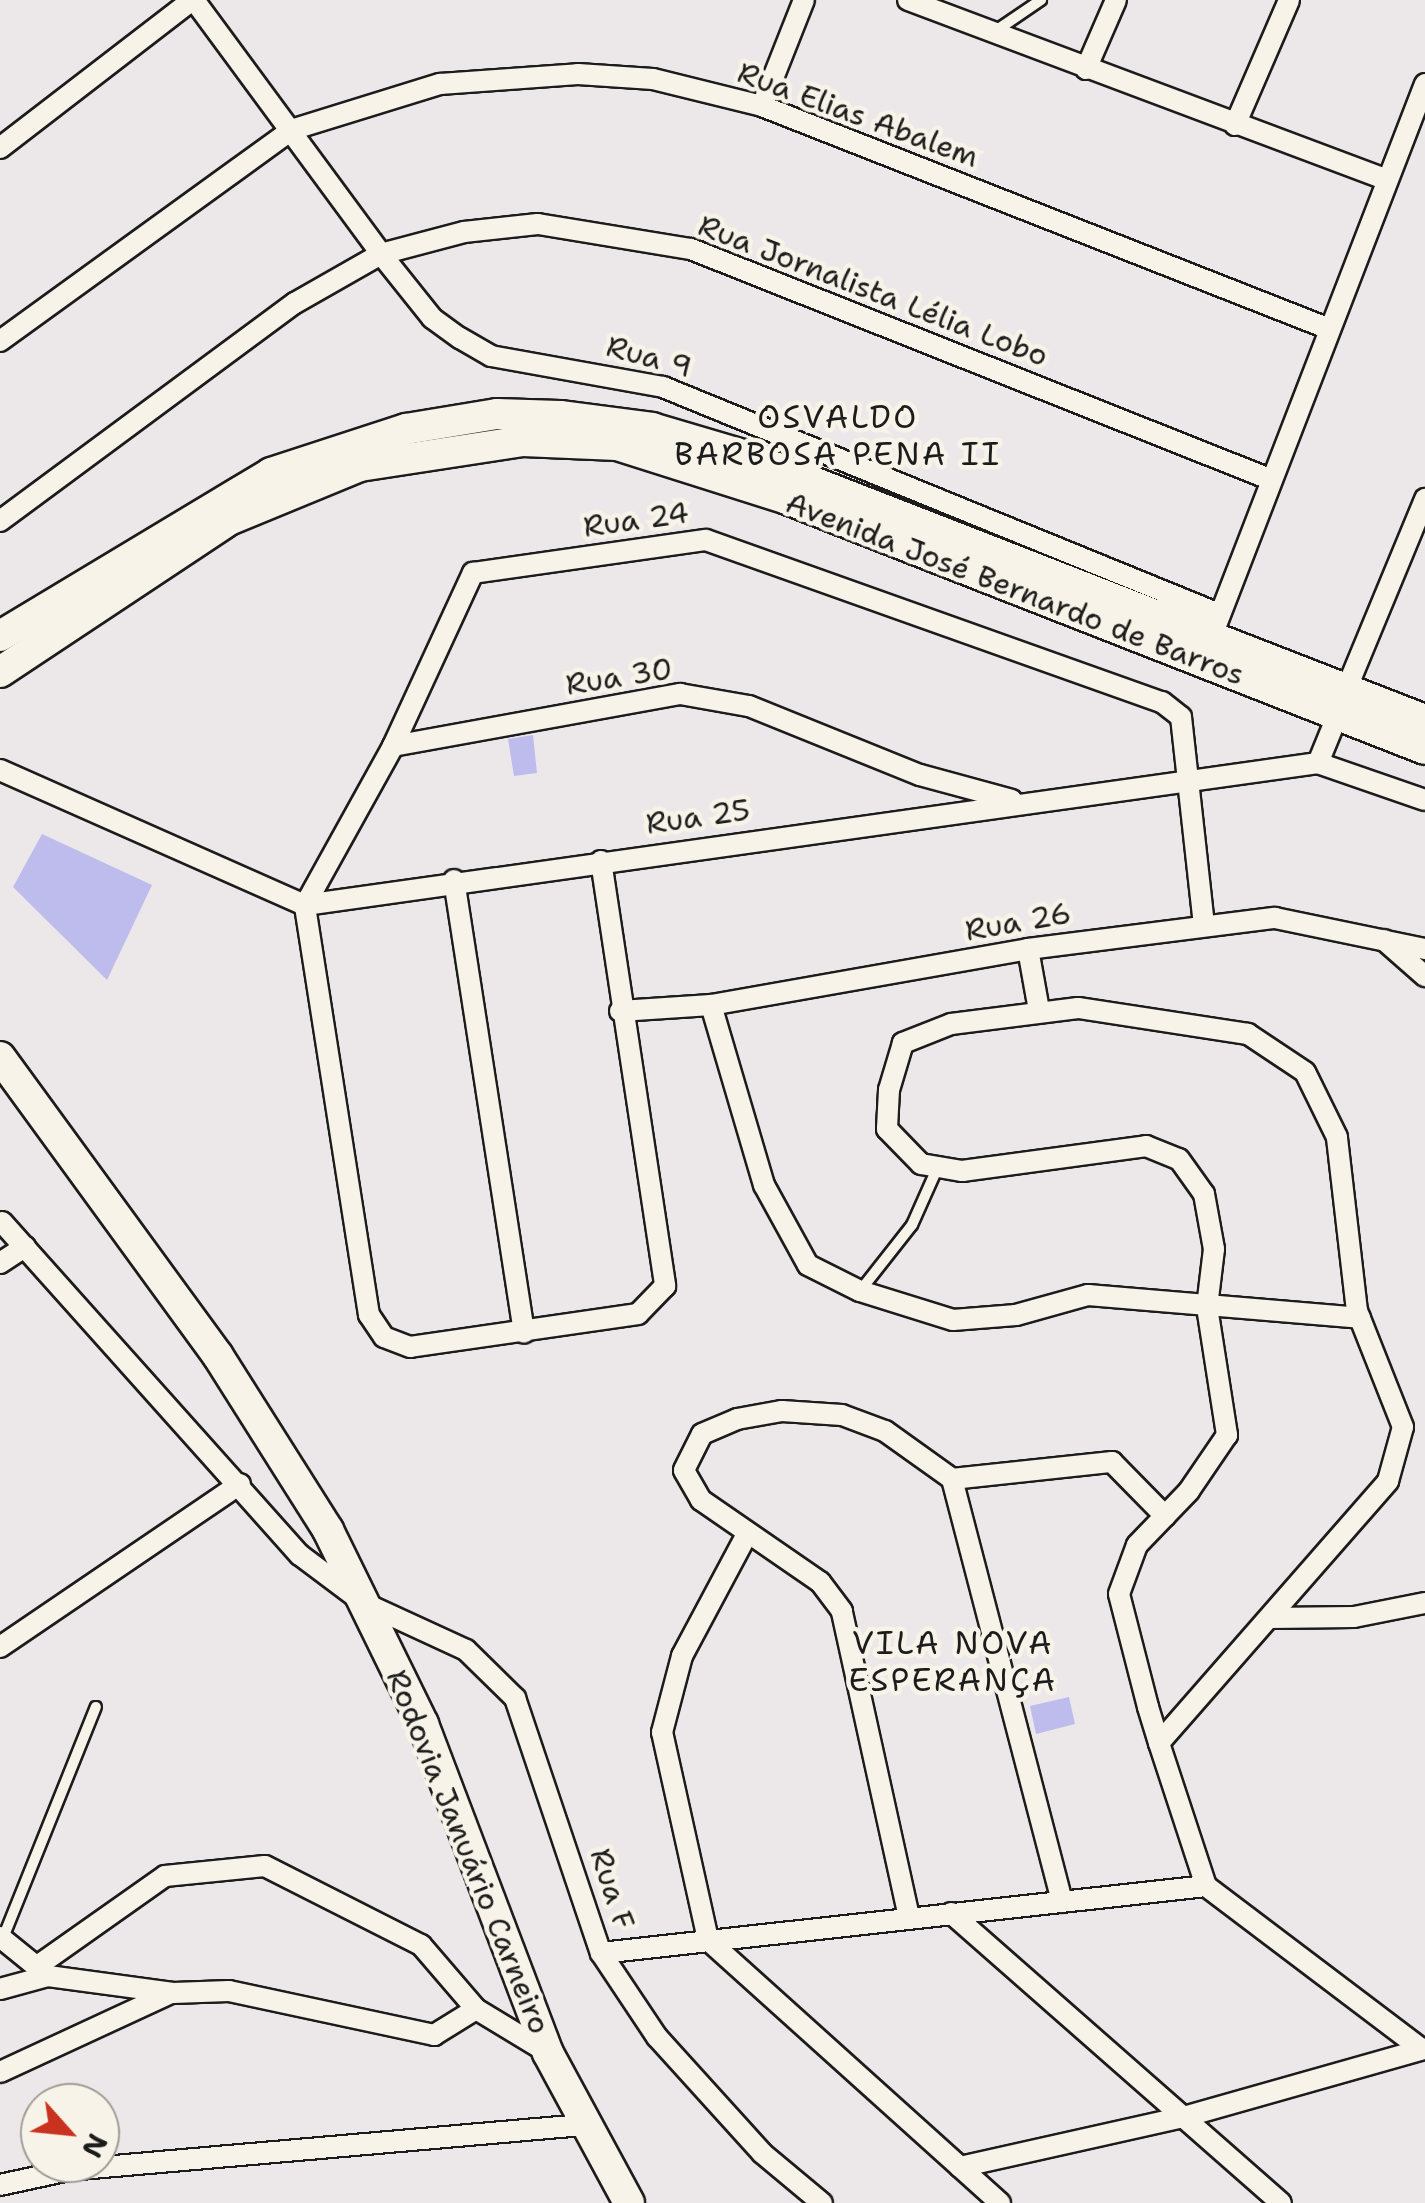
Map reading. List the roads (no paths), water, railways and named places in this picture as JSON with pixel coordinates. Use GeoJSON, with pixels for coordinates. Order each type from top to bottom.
{"type":"FeatureCollection","features":[{"type":"Feature","properties":{"kind":"main road","name":"Avenida José Bernardo de Barros"},"geometry":{"type":"LineString","coordinates":[[0,636],[271,473],[406,429],[497,414],[652,428],[746,456],[1215,626],[1425,749]]}},
{"type":"Feature","properties":{"kind":"main road","name":"Avenida José Bernardo de Barros"},"geometry":{"type":"LineString","coordinates":[[0,672],[229,520],[360,466],[522,441],[616,445],[690,464],[1342,702],[1425,720]]}},
{"type":"Feature","properties":{"kind":"main road","name":"Rodovia Januário Carneiro"},"geometry":{"type":"LineString","coordinates":[[0,1057],[218,1356],[328,1530],[423,1724],[548,2053],[582,2125],[629,2203]]}},
{"type":"Feature","properties":{"kind":"street","name":"Rua 9"},"geometry":{"type":"LineString","coordinates":[[193,0],[432,318],[492,356],[663,387],[1215,626]]}},
{"type":"Feature","properties":{"kind":"street"},"geometry":{"type":"LineString","coordinates":[[0,148],[193,0]]}},
{"type":"Feature","properties":{"kind":"street"},"geometry":{"type":"LineString","coordinates":[[762,106],[804,0]]}},
{"type":"Feature","properties":{"kind":"street"},"geometry":{"type":"LineString","coordinates":[[908,0],[1235,125],[1386,178]]}},
{"type":"Feature","properties":{"kind":"street"},"geometry":{"type":"LineString","coordinates":[[1086,69],[1116,0]]}},
{"type":"Feature","properties":{"kind":"street"},"geometry":{"type":"LineString","coordinates":[[1235,125],[1289,0]]}},
{"type":"Feature","properties":{"kind":"street","name":"Rua Elias Abalem"},"geometry":{"type":"LineString","coordinates":[[0,341],[291,130],[405,93],[511,76],[653,80],[762,106],[1328,328]]}},
{"type":"Feature","properties":{"kind":"street"},"geometry":{"type":"LineString","coordinates":[[1215,626],[1425,84]]}},
{"type":"Feature","properties":{"kind":"street","name":"Rua Jornalista Lélia Lobo"},"geometry":{"type":"LineString","coordinates":[[0,522],[295,302],[381,254],[464,232],[538,224],[691,249],[1272,480]]}},
{"type":"Feature","properties":{"kind":"street"},"geometry":{"type":"LineString","coordinates":[[1318,763],[1425,499]]}},
{"type":"Feature","properties":{"kind":"street","name":"Rua 24"},"geometry":{"type":"LineString","coordinates":[[304,905],[393,746],[473,573],[706,540],[1162,702],[1181,717],[1184,778],[1204,924]]}},
{"type":"Feature","properties":{"kind":"street","name":"Rua 30"},"geometry":{"type":"LineString","coordinates":[[393,746],[680,694],[749,706],[920,775],[1018,802]]}},
{"type":"Feature","properties":{"kind":"street","name":"Rua 25"},"geometry":{"type":"LineString","coordinates":[[304,905],[454,880],[1184,778],[1318,763],[1425,800]]}},
{"type":"Feature","properties":{"kind":"street"},"geometry":{"type":"LineString","coordinates":[[0,770],[304,905],[369,1315],[384,1336],[410,1348],[638,1314],[660,1299],[666,1275],[620,1011],[602,861]]}},
{"type":"Feature","properties":{"kind":"street"},"geometry":{"type":"LineString","coordinates":[[454,880],[524,1333]]}},
{"type":"Feature","properties":{"kind":"street","name":"Rua 26"},"geometry":{"type":"LineString","coordinates":[[620,1011],[711,1004],[1028,949],[1275,918],[1379,935],[1425,949]]}},
{"type":"Feature","properties":{"kind":"street"},"geometry":{"type":"LineString","coordinates":[[1379,935],[1425,976]]}},
{"type":"Feature","properties":{"kind":"street"},"geometry":{"type":"LineString","coordinates":[[1028,949],[1039,1010]]}},
{"type":"Feature","properties":{"kind":"street"},"geometry":{"type":"LineString","coordinates":[[711,1004],[764,1185],[808,1265],[860,1291],[953,1320],[1016,1315],[1088,1295],[1360,1318]]}},
{"type":"Feature","properties":{"kind":"street"},"geometry":{"type":"LineString","coordinates":[[1159,1743],[1388,1482],[1403,1427],[1360,1318],[1337,1137],[1305,1072],[1248,1034],[1160,1014],[1039,1010],[951,1024],[903,1043],[887,1129],[936,1172],[1146,1146],[1179,1159],[1204,1194],[1214,1249],[1207,1307],[1226,1436],[1165,1516],[1137,1545],[1119,1594],[1159,1743],[1206,1886],[1422,2049]]}},
{"type":"Feature","properties":{"kind":"street","name":"Rua F"},"geometry":{"type":"LineString","coordinates":[[2,1222],[300,1555],[364,1603],[466,1650],[515,1698],[601,1953],[657,2037],[762,2153],[822,2203]]}},
{"type":"Feature","properties":{"kind":"street"},"geometry":{"type":"LineString","coordinates":[[0,1263],[25,1247]]}},
{"type":"Feature","properties":{"kind":"street"},"geometry":{"type":"LineString","coordinates":[[909,1917],[842,1612],[820,1582],[746,1536],[701,1500],[684,1470],[702,1434],[737,1419],[782,1411],[842,1414],[884,1430],[952,1480],[1062,1902]]}},
{"type":"Feature","properties":{"kind":"street"},"geometry":{"type":"LineString","coordinates":[[952,1480],[1112,1462],[1165,1516]]}},
{"type":"Feature","properties":{"kind":"street"},"geometry":{"type":"LineString","coordinates":[[0,1647],[240,1484]]}},
{"type":"Feature","properties":{"kind":"street"},"geometry":{"type":"LineString","coordinates":[[746,1536],[682,1656],[662,1732],[708,1940],[1000,2203]]}},
{"type":"Feature","properties":{"kind":"street"},"geometry":{"type":"LineString","coordinates":[[1270,1618],[1354,1617],[1425,1603]]}},
{"type":"Feature","properties":{"kind":"street"},"geometry":{"type":"LineString","coordinates":[[0,1989],[42,1971],[165,1876],[244,1863],[266,1866],[421,1946],[476,2009],[548,2053]]}},
{"type":"Feature","properties":{"kind":"street"},"geometry":{"type":"LineString","coordinates":[[601,1953],[1206,1886]]}},
{"type":"Feature","properties":{"kind":"street"},"geometry":{"type":"LineString","coordinates":[[951,1913],[1281,2203]]}},
{"type":"Feature","properties":{"kind":"street"},"geometry":{"type":"LineString","coordinates":[[1,1939],[42,1971],[173,1992],[229,1991],[434,2036],[476,2009]]}},
{"type":"Feature","properties":{"kind":"street"},"geometry":{"type":"LineString","coordinates":[[0,2072],[173,1992]]}},
{"type":"Feature","properties":{"kind":"street"},"geometry":{"type":"LineString","coordinates":[[960,2167],[1184,2116],[1422,2049]]}},
{"type":"Feature","properties":{"kind":"street"},"geometry":{"type":"LineString","coordinates":[[0,2185],[69,2170],[582,2125]]}},
{"type":"Feature","properties":{"kind":"lane"},"geometry":{"type":"LineString","coordinates":[[993,33],[1041,0]]}},
{"type":"Feature","properties":{"kind":"lane"},"geometry":{"type":"LineString","coordinates":[[860,1291],[912,1225],[936,1172]]}},
{"type":"Feature","properties":{"kind":"lane"},"geometry":{"type":"LineString","coordinates":[[1,1939],[96,1707]]}},
{"type":"Feature","properties":{"kind":"district","name":"OSVALDO BARBOSA PENA II"},"geometry":{"type":"Point","coordinates":[838,436]}},
{"type":"Feature","properties":{"kind":"district","name":"VILA NOVA ESPERANÇA"},"geometry":{"type":"Point","coordinates":[953,1662]}}]}
